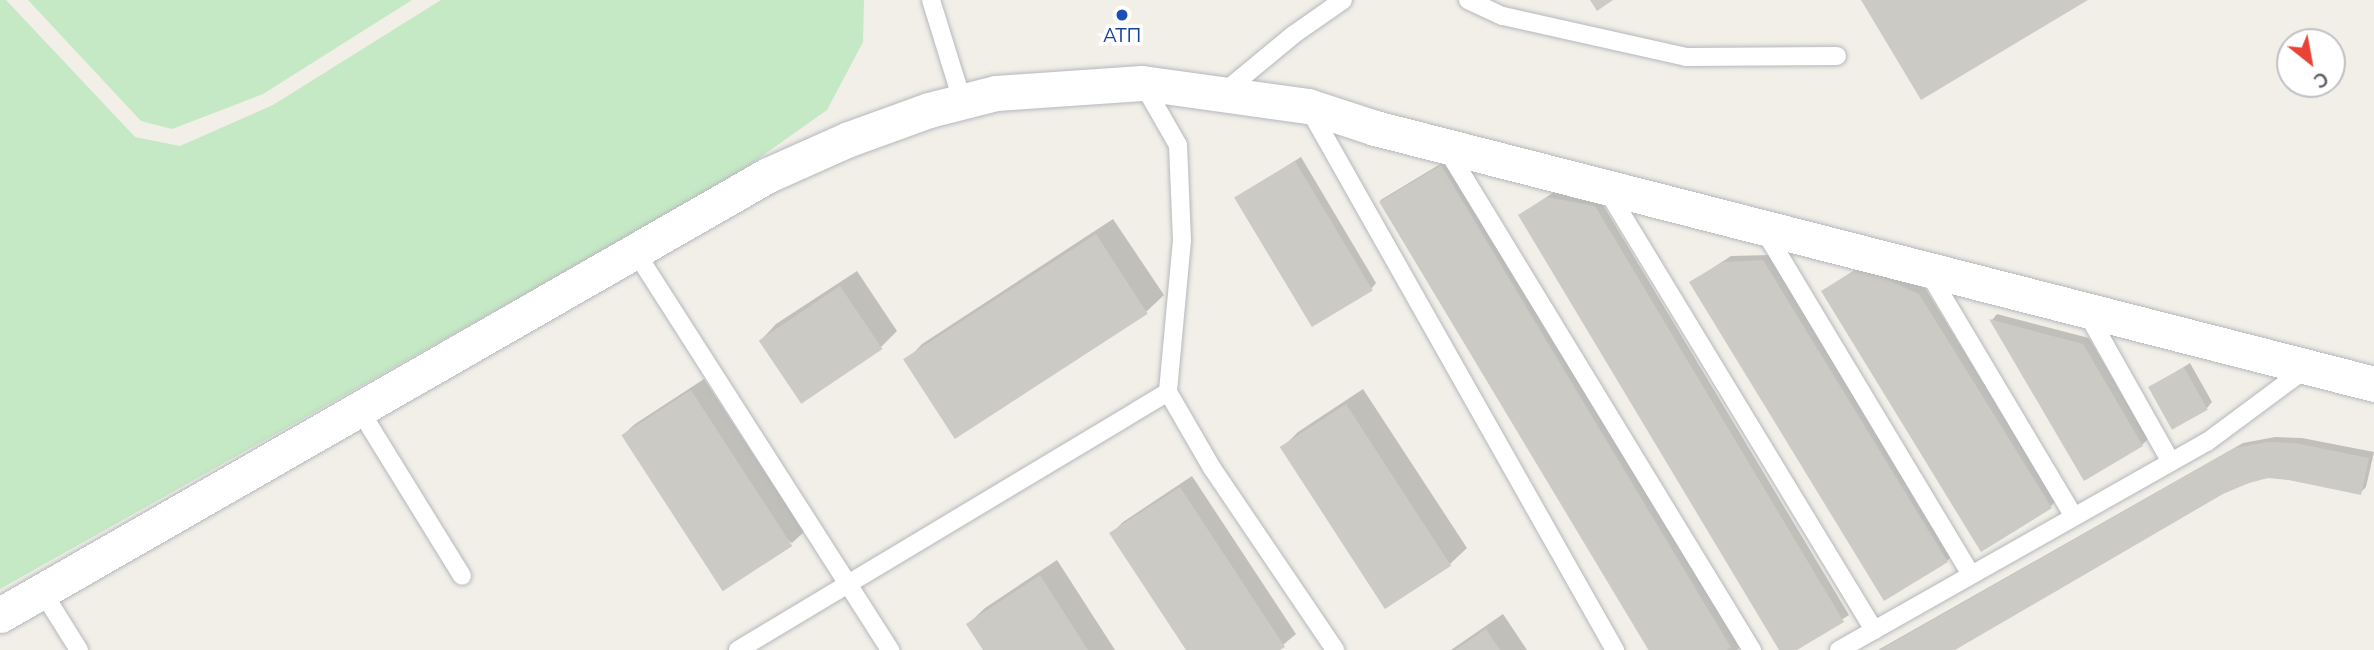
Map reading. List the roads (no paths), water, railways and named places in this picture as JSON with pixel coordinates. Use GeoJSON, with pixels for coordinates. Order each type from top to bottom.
{"type":"FeatureCollection","features":[{"type":"Feature","properties":{"kind":"street"},"geometry":{"type":"LineString","coordinates":[[0,615],[768,175],[849,139],[962,100],[996,93],[1142,83],[1308,106],[1605,187],[2374,384]]}},
{"type":"Feature","properties":{"kind":"lane"},"geometry":{"type":"LineString","coordinates":[[931,0],[962,100]]}},
{"type":"Feature","properties":{"kind":"lane"},"geometry":{"type":"LineString","coordinates":[[1221,95],[1293,35],[1343,0]]}},
{"type":"Feature","properties":{"kind":"lane"},"geometry":{"type":"LineString","coordinates":[[1468,0],[1503,16],[1686,57],[1837,57]]}},
{"type":"Feature","properties":{"kind":"lane"},"geometry":{"type":"LineString","coordinates":[[1142,83],[1178,145],[1182,240],[1168,392],[1212,468],[1335,650]]}},
{"type":"Feature","properties":{"kind":"lane"},"geometry":{"type":"LineString","coordinates":[[1308,106],[1615,650]]}},
{"type":"Feature","properties":{"kind":"lane"},"geometry":{"type":"LineString","coordinates":[[1445,145],[1752,650]]}},
{"type":"Feature","properties":{"kind":"lane"},"geometry":{"type":"LineString","coordinates":[[1605,187],[1874,630]]}},
{"type":"Feature","properties":{"kind":"lane"},"geometry":{"type":"LineString","coordinates":[[1762,227],[1971,575]]}},
{"type":"Feature","properties":{"kind":"lane"},"geometry":{"type":"LineString","coordinates":[[635,251],[890,650]]}},
{"type":"Feature","properties":{"kind":"lane"},"geometry":{"type":"LineString","coordinates":[[1926,269],[2074,517]]}},
{"type":"Feature","properties":{"kind":"lane"},"geometry":{"type":"LineString","coordinates":[[2085,309],[2171,462]]}},
{"type":"Feature","properties":{"kind":"lane"},"geometry":{"type":"LineString","coordinates":[[1839,650],[2207,442],[2308,367]]}},
{"type":"Feature","properties":{"kind":"lane"},"geometry":{"type":"LineString","coordinates":[[738,650],[1168,392]]}},
{"type":"Feature","properties":{"kind":"lane"},"geometry":{"type":"LineString","coordinates":[[359,409],[462,576]]}},
{"type":"Feature","properties":{"kind":"lane"},"geometry":{"type":"LineString","coordinates":[[42,591],[79,650]]}},
{"type":"Feature","properties":{"kind":"place","name":"АТП"},"geometry":{"type":"Point","coordinates":[1122,15]}}]}
